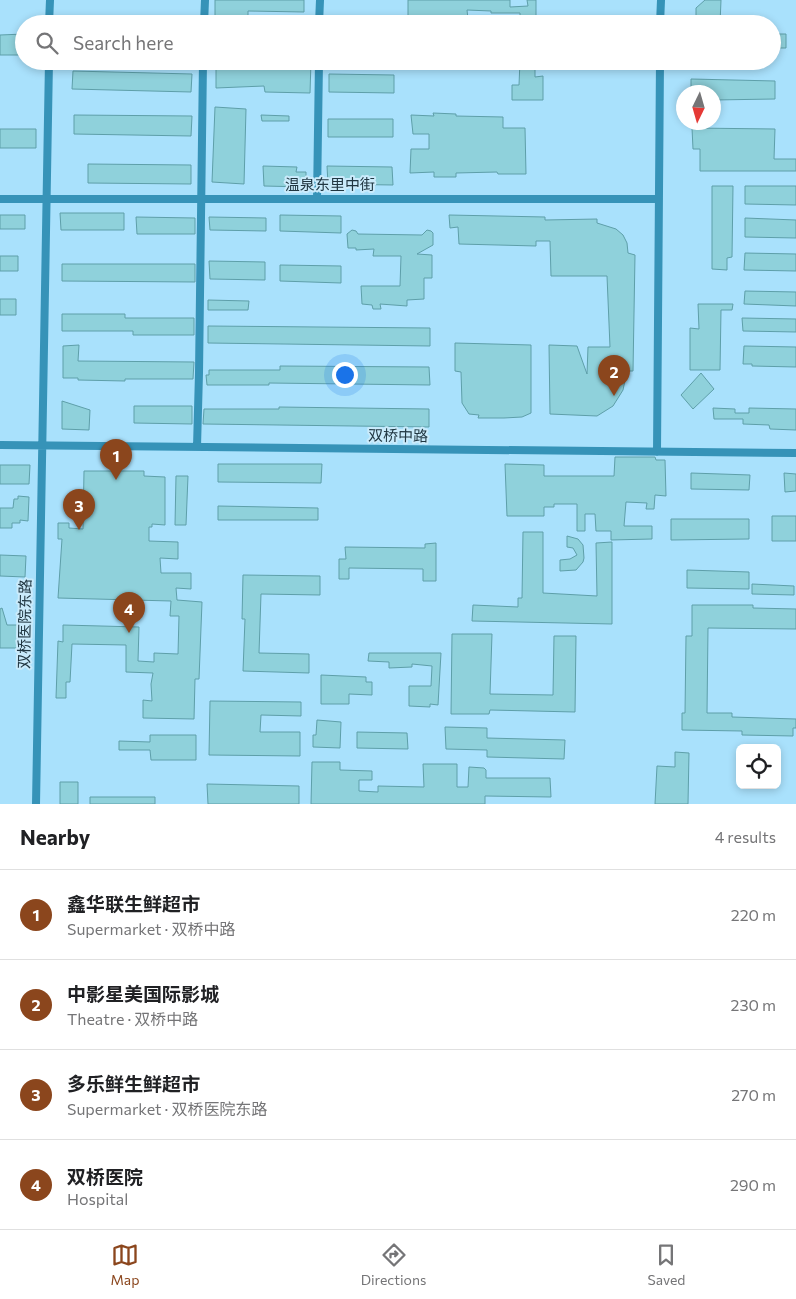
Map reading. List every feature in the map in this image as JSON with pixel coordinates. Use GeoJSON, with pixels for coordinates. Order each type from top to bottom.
{"type":"FeatureCollection","features":[{"type":"Feature","properties":{"kind":"street"},"geometry":{"type":"LineString","coordinates":[[49,15],[50,0]]}},
{"type":"Feature","properties":{"kind":"street"},"geometry":{"type":"LineString","coordinates":[[204,0],[204,15]]}},
{"type":"Feature","properties":{"kind":"street"},"geometry":{"type":"LineString","coordinates":[[320,0],[320,15]]}},
{"type":"Feature","properties":{"kind":"street"},"geometry":{"type":"LineString","coordinates":[[660,15],[661,0]]}},
{"type":"Feature","properties":{"kind":"street","name":"双桥医院东路"},"geometry":{"type":"LineString","coordinates":[[36,804],[49,70]]}},
{"type":"Feature","properties":{"kind":"street"},"geometry":{"type":"LineString","coordinates":[[197,447],[203,70]]}},
{"type":"Feature","properties":{"kind":"street"},"geometry":{"type":"LineString","coordinates":[[317,199],[319,70]]}},
{"type":"Feature","properties":{"kind":"street"},"geometry":{"type":"LineString","coordinates":[[657,452],[660,70]]}},
{"type":"Feature","properties":{"kind":"street","name":"温泉东里中街"},"geometry":{"type":"LineString","coordinates":[[0,199],[659,198]]}},
{"type":"Feature","properties":{"kind":"street","name":"双桥中路"},"geometry":{"type":"LineString","coordinates":[[0,445],[796,453]]}},
{"type":"Feature","properties":{"kind":"building"},"geometry":{"type":"Polygon","coordinates":[[[215,0],[304,0],[304,12],[248,11],[248,15],[215,15],[215,0]]]}},
{"type":"Feature","properties":{"kind":"building"},"geometry":{"type":"Polygon","coordinates":[[[408,0],[510,0],[510,7],[528,6],[527,0],[536,0],[536,15],[467,10],[468,15],[408,15],[408,0]]]}},
{"type":"Feature","properties":{"kind":"building"},"geometry":{"type":"Polygon","coordinates":[[[705,0],[721,0],[720,15],[696,15],[696,8],[705,0]]]}},
{"type":"Feature","properties":{"kind":"building"},"geometry":{"type":"Polygon","coordinates":[[[15,34],[15,55],[0,55],[0,35],[15,34]]]}},
{"type":"Feature","properties":{"kind":"building"},"geometry":{"type":"Polygon","coordinates":[[[781,34],[786,34],[786,48],[781,48],[781,34]]]}},
{"type":"Feature","properties":{"kind":"building"},"geometry":{"type":"Polygon","coordinates":[[[216,70],[311,70],[310,93],[265,92],[264,86],[216,88],[216,70]]]}},
{"type":"Feature","properties":{"kind":"building"},"geometry":{"type":"Polygon","coordinates":[[[520,70],[535,70],[535,77],[543,76],[543,100],[512,100],[512,85],[519,85],[520,70]]]}},
{"type":"Feature","properties":{"kind":"building"},"geometry":{"type":"Polygon","coordinates":[[[73,71],[192,74],[191,92],[72,89],[73,71]]]}},
{"type":"Feature","properties":{"kind":"building"},"geometry":{"type":"Polygon","coordinates":[[[329,74],[394,75],[394,93],[329,92],[329,74]]]}},
{"type":"Feature","properties":{"kind":"building"},"geometry":{"type":"Polygon","coordinates":[[[691,79],[775,81],[775,99],[721,100],[721,85],[691,85],[691,79]]]}},
{"type":"Feature","properties":{"kind":"building"},"geometry":{"type":"Polygon","coordinates":[[[215,107],[246,109],[244,184],[212,182],[215,107]]]}},
{"type":"Feature","properties":{"kind":"building"},"geometry":{"type":"Polygon","coordinates":[[[433,113],[456,114],[456,116],[503,117],[503,128],[525,128],[526,174],[498,174],[497,172],[456,173],[456,177],[434,177],[434,172],[410,173],[411,149],[429,149],[429,134],[413,134],[411,115],[434,116],[433,113]]]}},
{"type":"Feature","properties":{"kind":"building"},"geometry":{"type":"Polygon","coordinates":[[[74,115],[192,116],[191,136],[74,134],[74,115]]]}},
{"type":"Feature","properties":{"kind":"building"},"geometry":{"type":"Polygon","coordinates":[[[261,115],[289,116],[289,121],[262,121],[261,115]]]}},
{"type":"Feature","properties":{"kind":"building"},"geometry":{"type":"Polygon","coordinates":[[[328,119],[393,119],[393,137],[328,137],[328,119]]]}},
{"type":"Feature","properties":{"kind":"building"},"geometry":{"type":"Polygon","coordinates":[[[0,129],[36,129],[36,148],[0,148],[0,129]]]}},
{"type":"Feature","properties":{"kind":"building"},"geometry":{"type":"Polygon","coordinates":[[[775,129],[774,159],[796,159],[796,171],[700,171],[700,149],[693,149],[692,130],[775,129]]]}},
{"type":"Feature","properties":{"kind":"building"},"geometry":{"type":"Polygon","coordinates":[[[88,164],[191,165],[191,184],[88,183],[88,164]]]}},
{"type":"Feature","properties":{"kind":"building"},"geometry":{"type":"Polygon","coordinates":[[[263,166],[297,167],[296,172],[306,172],[306,187],[264,186],[263,166]]]}},
{"type":"Feature","properties":{"kind":"building"},"geometry":{"type":"Polygon","coordinates":[[[327,166],[392,167],[393,185],[328,184],[327,166]]]}},
{"type":"Feature","properties":{"kind":"building"},"geometry":{"type":"Polygon","coordinates":[[[712,186],[733,186],[732,257],[727,258],[727,270],[712,269],[712,186]]]}},
{"type":"Feature","properties":{"kind":"building"},"geometry":{"type":"Polygon","coordinates":[[[745,186],[796,186],[796,205],[745,204],[745,186]]]}},
{"type":"Feature","properties":{"kind":"building"},"geometry":{"type":"Polygon","coordinates":[[[60,213],[124,213],[124,230],[61,230],[60,213]]]}},
{"type":"Feature","properties":{"kind":"building"},"geometry":{"type":"Polygon","coordinates":[[[0,215],[25,215],[25,229],[0,229],[0,215]]]}},
{"type":"Feature","properties":{"kind":"building"},"geometry":{"type":"Polygon","coordinates":[[[280,215],[341,216],[341,233],[280,231],[280,215]]]}},
{"type":"Feature","properties":{"kind":"building"},"geometry":{"type":"Polygon","coordinates":[[[449,215],[545,217],[545,220],[597,219],[597,223],[616,229],[623,235],[627,243],[628,253],[635,255],[633,371],[627,371],[623,390],[613,406],[597,416],[550,414],[549,345],[577,346],[587,374],[588,347],[610,347],[607,276],[551,276],[550,241],[536,241],[536,246],[459,244],[458,227],[450,228],[449,215]]]}},
{"type":"Feature","properties":{"kind":"building"},"geometry":{"type":"Polygon","coordinates":[[[136,217],[195,218],[195,234],[137,234],[136,217]]]}},
{"type":"Feature","properties":{"kind":"building"},"geometry":{"type":"Polygon","coordinates":[[[209,217],[266,218],[266,231],[210,230],[209,217]]]}},
{"type":"Feature","properties":{"kind":"building"},"geometry":{"type":"Polygon","coordinates":[[[745,218],[796,220],[796,238],[745,237],[745,218]]]}},
{"type":"Feature","properties":{"kind":"building"},"geometry":{"type":"Polygon","coordinates":[[[352,230],[358,234],[422,235],[427,230],[431,231],[433,233],[433,245],[417,254],[432,255],[432,278],[424,278],[424,299],[407,300],[407,306],[380,304],[381,309],[373,309],[372,305],[362,304],[361,286],[400,286],[401,256],[373,256],[374,249],[356,250],[356,248],[348,248],[347,234],[352,230]]]}},
{"type":"Feature","properties":{"kind":"building"},"geometry":{"type":"Polygon","coordinates":[[[745,253],[796,254],[796,271],[744,270],[745,253]]]}},
{"type":"Feature","properties":{"kind":"building"},"geometry":{"type":"Polygon","coordinates":[[[0,256],[18,256],[18,271],[0,271],[0,256]]]}},
{"type":"Feature","properties":{"kind":"building"},"geometry":{"type":"Polygon","coordinates":[[[209,261],[265,262],[265,280],[210,279],[209,261]]]}},
{"type":"Feature","properties":{"kind":"building"},"geometry":{"type":"Polygon","coordinates":[[[62,264],[195,264],[195,282],[62,281],[62,264]]]}},
{"type":"Feature","properties":{"kind":"building"},"geometry":{"type":"Polygon","coordinates":[[[280,265],[341,266],[341,283],[280,281],[280,265]]]}},
{"type":"Feature","properties":{"kind":"building"},"geometry":{"type":"Polygon","coordinates":[[[745,291],[796,292],[796,306],[744,304],[745,291]]]}},
{"type":"Feature","properties":{"kind":"building"},"geometry":{"type":"Polygon","coordinates":[[[0,299],[16,299],[16,315],[0,315],[0,299]]]}},
{"type":"Feature","properties":{"kind":"building"},"geometry":{"type":"Polygon","coordinates":[[[208,300],[249,301],[248,310],[208,310],[208,300]]]}},
{"type":"Feature","properties":{"kind":"building"},"geometry":{"type":"Polygon","coordinates":[[[698,304],[733,304],[732,310],[721,310],[720,370],[690,370],[690,328],[699,329],[698,304]]]}},
{"type":"Feature","properties":{"kind":"building"},"geometry":{"type":"Polygon","coordinates":[[[62,314],[125,314],[125,318],[194,318],[194,335],[133,335],[133,331],[62,331],[62,314]]]}},
{"type":"Feature","properties":{"kind":"building"},"geometry":{"type":"Polygon","coordinates":[[[742,318],[796,319],[796,332],[743,331],[742,318]]]}},
{"type":"Feature","properties":{"kind":"building"},"geometry":{"type":"Polygon","coordinates":[[[208,326],[430,328],[430,346],[208,343],[208,326]]]}},
{"type":"Feature","properties":{"kind":"building"},"geometry":{"type":"Polygon","coordinates":[[[455,343],[531,345],[531,413],[522,417],[504,418],[478,418],[479,415],[469,414],[462,403],[461,372],[455,371],[455,343]]]}},
{"type":"Feature","properties":{"kind":"building"},"geometry":{"type":"Polygon","coordinates":[[[79,345],[78,361],[194,362],[193,379],[125,379],[125,381],[63,378],[63,346],[79,345]]]}},
{"type":"Feature","properties":{"kind":"building"},"geometry":{"type":"Polygon","coordinates":[[[744,346],[796,347],[796,367],[743,364],[744,346]]]}},
{"type":"Feature","properties":{"kind":"building"},"geometry":{"type":"Polygon","coordinates":[[[280,366],[429,367],[430,385],[269,383],[269,385],[207,385],[206,375],[209,375],[209,370],[280,370],[280,366]]]}},
{"type":"Feature","properties":{"kind":"building"},"geometry":{"type":"Polygon","coordinates":[[[701,373],[714,389],[693,409],[681,395],[701,373]]]}},
{"type":"Feature","properties":{"kind":"building"},"geometry":{"type":"Polygon","coordinates":[[[62,401],[90,410],[89,430],[62,429],[62,401]]]}},
{"type":"Feature","properties":{"kind":"building"},"geometry":{"type":"Polygon","coordinates":[[[134,406],[192,406],[192,424],[134,423],[134,406]]]}},
{"type":"Feature","properties":{"kind":"building"},"geometry":{"type":"Polygon","coordinates":[[[279,407],[429,409],[429,427],[203,424],[204,409],[279,409],[279,407]]]}},
{"type":"Feature","properties":{"kind":"building"},"geometry":{"type":"Polygon","coordinates":[[[713,408],[735,409],[735,413],[749,413],[749,408],[796,409],[796,430],[770,429],[769,425],[743,424],[743,419],[714,419],[713,408]]]}},
{"type":"Feature","properties":{"kind":"building"},"geometry":{"type":"Polygon","coordinates":[[[615,457],[655,457],[656,460],[665,460],[666,496],[655,495],[654,509],[646,509],[647,503],[626,502],[624,526],[652,526],[652,539],[611,540],[611,531],[596,531],[595,514],[585,514],[585,531],[577,531],[577,504],[554,504],[554,507],[544,507],[544,516],[507,516],[505,464],[544,465],[544,476],[614,476],[615,457]]]}},
{"type":"Feature","properties":{"kind":"building"},"geometry":{"type":"Polygon","coordinates":[[[218,464],[322,464],[321,483],[218,482],[218,464]]]}},
{"type":"Feature","properties":{"kind":"building"},"geometry":{"type":"Polygon","coordinates":[[[0,465],[30,465],[29,484],[0,484],[0,465]]]}},
{"type":"Feature","properties":{"kind":"building"},"geometry":{"type":"Polygon","coordinates":[[[84,471],[144,471],[144,476],[165,477],[165,525],[152,524],[152,527],[149,527],[149,541],[178,542],[178,559],[160,558],[161,573],[191,573],[191,589],[176,588],[177,600],[202,602],[199,679],[195,679],[194,719],[143,718],[143,700],[152,701],[151,684],[153,673],[126,672],[126,645],[72,644],[70,682],[66,682],[66,698],[56,698],[58,641],[63,642],[63,625],[139,627],[138,661],[154,662],[154,653],[178,654],[179,616],[170,616],[171,601],[58,598],[62,539],[58,539],[58,523],[69,523],[69,528],[83,529],[84,471]]]}},
{"type":"Feature","properties":{"kind":"building"},"geometry":{"type":"Polygon","coordinates":[[[691,473],[750,475],[749,490],[691,489],[691,473]]]}},
{"type":"Feature","properties":{"kind":"building"},"geometry":{"type":"Polygon","coordinates":[[[784,473],[796,474],[796,491],[785,492],[784,473]]]}},
{"type":"Feature","properties":{"kind":"building"},"geometry":{"type":"Polygon","coordinates":[[[176,476],[188,476],[186,525],[175,525],[176,476]]]}},
{"type":"Feature","properties":{"kind":"building"},"geometry":{"type":"Polygon","coordinates":[[[18,496],[29,497],[28,521],[20,520],[20,523],[12,523],[12,528],[0,528],[0,508],[13,508],[14,499],[18,499],[18,496]]]}},
{"type":"Feature","properties":{"kind":"building"},"geometry":{"type":"Polygon","coordinates":[[[218,506],[318,508],[318,520],[218,520],[218,506]]]}},
{"type":"Feature","properties":{"kind":"building"},"geometry":{"type":"Polygon","coordinates":[[[772,516],[796,516],[796,541],[772,541],[772,516]]]}},
{"type":"Feature","properties":{"kind":"building"},"geometry":{"type":"Polygon","coordinates":[[[671,519],[749,519],[749,539],[671,540],[671,519]]]}},
{"type":"Feature","properties":{"kind":"building"},"geometry":{"type":"Polygon","coordinates":[[[523,532],[543,532],[543,593],[597,596],[596,543],[612,542],[612,624],[472,621],[473,605],[518,607],[518,598],[522,598],[523,532]]]}},
{"type":"Feature","properties":{"kind":"building"},"geometry":{"type":"Polygon","coordinates":[[[567,536],[578,539],[583,545],[584,558],[576,570],[560,571],[560,560],[570,559],[577,555],[573,548],[567,547],[567,536]]]}},
{"type":"Feature","properties":{"kind":"building"},"geometry":{"type":"Polygon","coordinates":[[[436,543],[436,581],[423,581],[423,569],[349,568],[349,579],[339,579],[339,559],[346,559],[345,547],[425,548],[425,544],[436,543]]]}},
{"type":"Feature","properties":{"kind":"building"},"geometry":{"type":"Polygon","coordinates":[[[0,555],[26,556],[25,577],[0,576],[0,555]]]}},
{"type":"Feature","properties":{"kind":"building"},"geometry":{"type":"Polygon","coordinates":[[[687,570],[749,572],[749,589],[687,588],[687,570]]]}},
{"type":"Feature","properties":{"kind":"building"},"geometry":{"type":"Polygon","coordinates":[[[243,575],[320,576],[320,595],[261,594],[259,653],[309,654],[309,673],[243,671],[245,619],[242,619],[243,575]]]}},
{"type":"Feature","properties":{"kind":"building"},"geometry":{"type":"Polygon","coordinates":[[[752,584],[794,586],[794,595],[752,594],[752,584]]]}},
{"type":"Feature","properties":{"kind":"building"},"geometry":{"type":"Polygon","coordinates":[[[692,605],[753,605],[753,608],[796,609],[796,629],[708,628],[707,713],[732,713],[732,717],[796,719],[796,728],[793,728],[793,736],[742,735],[742,731],[682,730],[682,713],[685,713],[686,636],[692,636],[692,605]]]}},
{"type":"Feature","properties":{"kind":"building"},"geometry":{"type":"Polygon","coordinates":[[[2,608],[7,625],[24,625],[23,648],[0,648],[0,609],[2,608]]]}},
{"type":"Feature","properties":{"kind":"building"},"geometry":{"type":"Polygon","coordinates":[[[452,634],[492,634],[490,694],[553,695],[554,636],[576,636],[575,712],[490,710],[489,714],[451,714],[452,634]]]}},
{"type":"Feature","properties":{"kind":"building"},"geometry":{"type":"Polygon","coordinates":[[[369,653],[441,653],[438,705],[430,704],[430,707],[409,706],[409,686],[431,686],[432,666],[412,664],[412,667],[389,668],[389,662],[368,661],[369,653]]]}},
{"type":"Feature","properties":{"kind":"building"},"geometry":{"type":"Polygon","coordinates":[[[321,675],[366,677],[366,682],[372,682],[372,695],[349,694],[349,704],[321,704],[321,675]]]}},
{"type":"Feature","properties":{"kind":"building"},"geometry":{"type":"Polygon","coordinates":[[[210,701],[301,702],[301,716],[261,715],[260,732],[300,732],[300,756],[209,755],[210,701]]]}},
{"type":"Feature","properties":{"kind":"building"},"geometry":{"type":"Polygon","coordinates":[[[317,720],[341,722],[340,748],[313,747],[313,735],[316,735],[317,720]]]}},
{"type":"Feature","properties":{"kind":"building"},"geometry":{"type":"Polygon","coordinates":[[[445,727],[487,728],[487,738],[565,740],[564,759],[487,757],[487,750],[446,749],[445,727]]]}},
{"type":"Feature","properties":{"kind":"building"},"geometry":{"type":"Polygon","coordinates":[[[357,732],[407,733],[408,749],[357,748],[357,732]]]}},
{"type":"Feature","properties":{"kind":"building"},"geometry":{"type":"Polygon","coordinates":[[[150,735],[196,735],[196,760],[151,760],[150,750],[119,750],[119,741],[150,742],[150,735]]]}},
{"type":"Feature","properties":{"kind":"building"},"geometry":{"type":"Polygon","coordinates":[[[675,752],[689,753],[688,804],[655,804],[657,766],[675,767],[675,752]]]}},
{"type":"Feature","properties":{"kind":"building"},"geometry":{"type":"Polygon","coordinates":[[[312,762],[340,762],[340,770],[372,771],[372,780],[359,780],[359,791],[378,792],[378,786],[424,787],[423,764],[457,764],[457,787],[468,787],[469,767],[484,768],[486,770],[486,778],[550,778],[551,797],[485,796],[485,804],[311,804],[312,762]]]}},
{"type":"Feature","properties":{"kind":"building"},"geometry":{"type":"Polygon","coordinates":[[[60,782],[78,782],[78,804],[60,804],[60,782]]]}},
{"type":"Feature","properties":{"kind":"building"},"geometry":{"type":"Polygon","coordinates":[[[207,784],[299,786],[299,804],[208,804],[207,784]]]}},
{"type":"Feature","properties":{"kind":"building"},"geometry":{"type":"Polygon","coordinates":[[[90,797],[155,797],[155,804],[90,804],[90,797]]]}},
{"type":"Feature","properties":{"kind":"place","name":"中影星美国际影城"},"geometry":{"type":"Point","coordinates":[614,396]}},
{"type":"Feature","properties":{"kind":"place","name":"鑫华联生鲜超市"},"geometry":{"type":"Point","coordinates":[116,480]}},
{"type":"Feature","properties":{"kind":"place","name":"多乐鲜生鲜超市"},"geometry":{"type":"Point","coordinates":[79,530]}},
{"type":"Feature","properties":{"kind":"place","name":"双桥医院"},"geometry":{"type":"Point","coordinates":[129,633]}}]}
